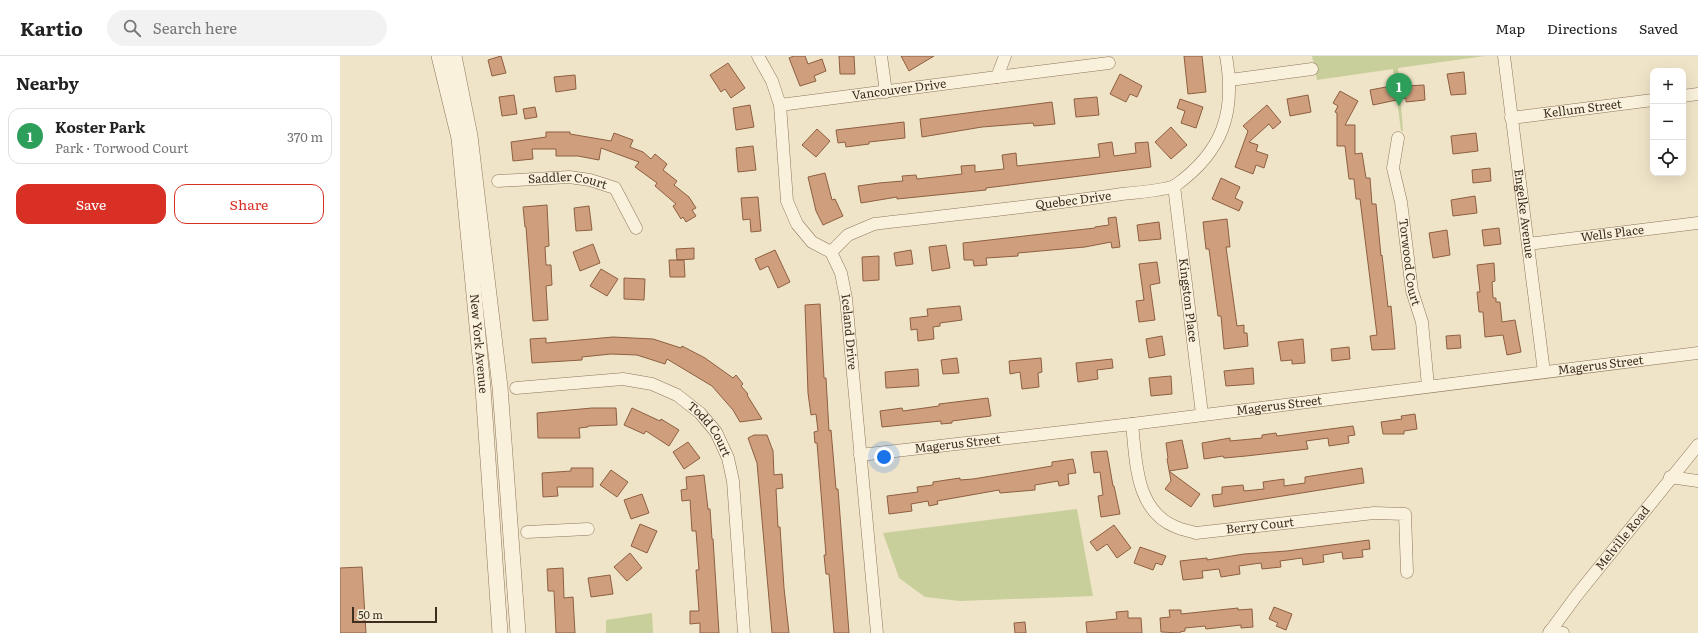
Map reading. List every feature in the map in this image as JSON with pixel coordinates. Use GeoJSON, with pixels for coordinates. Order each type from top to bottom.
{"type":"FeatureCollection","features":[{"type":"Feature","properties":{"kind":"street","name":"New York Avenue"},"geometry":{"type":"LineString","coordinates":[[439,56],[459,138],[483,388],[500,633]]}},
{"type":"Feature","properties":{"kind":"street","name":"New York Avenue"},"geometry":{"type":"LineString","coordinates":[[454,56],[470,136],[500,387],[518,633]]}},
{"type":"Feature","properties":{"kind":"street"},"geometry":{"type":"LineString","coordinates":[[758,56],[772,81],[780,105],[787,201],[797,224],[812,242],[831,252]]}},
{"type":"Feature","properties":{"kind":"street"},"geometry":{"type":"LineString","coordinates":[[881,56],[886,92]]}},
{"type":"Feature","properties":{"kind":"street"},"geometry":{"type":"LineString","coordinates":[[997,77],[1005,56]]}},
{"type":"Feature","properties":{"kind":"street"},"geometry":{"type":"LineString","coordinates":[[1174,186],[1206,157],[1221,133],[1229,107],[1230,80],[1226,56]]}},
{"type":"Feature","properties":{"kind":"street","name":"Engelke Avenue"},"geometry":{"type":"LineString","coordinates":[[1504,56],[1544,372]]}},
{"type":"Feature","properties":{"kind":"street","name":"Vancouver Drive"},"geometry":{"type":"LineString","coordinates":[[780,105],[1109,63]]}},
{"type":"Feature","properties":{"kind":"street"},"geometry":{"type":"LineString","coordinates":[[1230,80],[1312,69]]}},
{"type":"Feature","properties":{"kind":"street"},"geometry":{"type":"LineString","coordinates":[[1686,96],[1698,94]]}},
{"type":"Feature","properties":{"kind":"street","name":"Kellum Street"},"geometry":{"type":"LineString","coordinates":[[1511,118],[1650,100]]}},
{"type":"Feature","properties":{"kind":"street","name":"Torwood Court"},"geometry":{"type":"LineString","coordinates":[[1398,138],[1393,168],[1401,202],[1412,291],[1422,322],[1428,386]]}},
{"type":"Feature","properties":{"kind":"street","name":"Saddler Court"},"geometry":{"type":"LineString","coordinates":[[498,181],[569,177],[590,180],[615,188],[636,228]]}},
{"type":"Feature","properties":{"kind":"street","name":"Quebec Drive"},"geometry":{"type":"LineString","coordinates":[[831,252],[848,235],[874,224],[1082,200],[1174,186]]}},
{"type":"Feature","properties":{"kind":"street","name":"Kingston Place"},"geometry":{"type":"LineString","coordinates":[[1174,186],[1202,414]]}},
{"type":"Feature","properties":{"kind":"street","name":"Wells Place"},"geometry":{"type":"LineString","coordinates":[[1528,244],[1698,223]]}},
{"type":"Feature","properties":{"kind":"street","name":"Iceland Drive"},"geometry":{"type":"LineString","coordinates":[[831,252],[841,273],[846,298],[877,633]]}},
{"type":"Feature","properties":{"kind":"street","name":"Magerus Street"},"geometry":{"type":"LineString","coordinates":[[860,455],[1132,424],[1202,414],[1698,353]]}},
{"type":"Feature","properties":{"kind":"street","name":"Todd Court"},"geometry":{"type":"LineString","coordinates":[[516,388],[623,379],[652,384],[677,395],[700,413],[716,432],[728,458],[733,481],[744,633]]}},
{"type":"Feature","properties":{"kind":"street","name":"Berry Court"},"geometry":{"type":"LineString","coordinates":[[1132,424],[1138,473],[1144,496],[1157,514],[1174,526],[1196,533],[1374,513],[1405,514],[1407,572]]}},
{"type":"Feature","properties":{"kind":"street","name":"Melville Road"},"geometry":{"type":"LineString","coordinates":[[1549,632],[1670,477],[1698,445]]}},
{"type":"Feature","properties":{"kind":"street"},"geometry":{"type":"LineString","coordinates":[[1670,477],[1698,481]]}},
{"type":"Feature","properties":{"kind":"street"},"geometry":{"type":"LineString","coordinates":[[527,532],[588,529]]}},
{"type":"Feature","properties":{"kind":"street"},"geometry":{"type":"LineString","coordinates":[[1549,632],[1563,633]]}},
{"type":"Feature","properties":{"kind":"green space"},"geometry":{"type":"Polygon","coordinates":[[[1312,56],[1485,56],[1398,68],[1403,131],[1401,131],[1393,69],[1317,80],[1312,56]]]}},
{"type":"Feature","properties":{"kind":"green space"},"geometry":{"type":"Polygon","coordinates":[[[1077,509],[1093,596],[960,601],[925,597],[899,578],[883,533],[1077,509]]]}},
{"type":"Feature","properties":{"kind":"green space"},"geometry":{"type":"Polygon","coordinates":[[[652,613],[653,633],[606,633],[606,620],[652,613]]]}},
{"type":"Feature","properties":{"kind":"building"},"geometry":{"type":"Polygon","coordinates":[[[501,56],[506,73],[492,76],[488,60],[501,56]]]}},
{"type":"Feature","properties":{"kind":"building"},"geometry":{"type":"Polygon","coordinates":[[[794,56],[805,56],[808,64],[822,59],[826,71],[814,76],[816,81],[800,86],[789,58],[794,56]]]}},
{"type":"Feature","properties":{"kind":"building"},"geometry":{"type":"Polygon","coordinates":[[[839,56],[854,56],[855,74],[840,74],[839,56]]]}},
{"type":"Feature","properties":{"kind":"building"},"geometry":{"type":"Polygon","coordinates":[[[901,56],[934,56],[909,71],[901,56]]]}},
{"type":"Feature","properties":{"kind":"building"},"geometry":{"type":"Polygon","coordinates":[[[1184,56],[1202,56],[1206,92],[1188,94],[1184,56]]]}},
{"type":"Feature","properties":{"kind":"building"},"geometry":{"type":"Polygon","coordinates":[[[728,63],[745,88],[731,98],[725,89],[721,92],[710,75],[728,63]]]}},
{"type":"Feature","properties":{"kind":"building"},"geometry":{"type":"Polygon","coordinates":[[[1464,72],[1466,94],[1451,95],[1447,74],[1464,72]]]}},
{"type":"Feature","properties":{"kind":"building"},"geometry":{"type":"Polygon","coordinates":[[[1120,74],[1142,86],[1137,97],[1130,94],[1126,102],[1110,94],[1120,74]]]}},
{"type":"Feature","properties":{"kind":"building"},"geometry":{"type":"Polygon","coordinates":[[[575,75],[576,89],[556,92],[554,77],[575,75]]]}},
{"type":"Feature","properties":{"kind":"building"},"geometry":{"type":"Polygon","coordinates":[[[1424,85],[1425,100],[1406,102],[1406,98],[1373,105],[1370,90],[1386,87],[1424,85]]]}},
{"type":"Feature","properties":{"kind":"building"},"geometry":{"type":"Polygon","coordinates":[[[1340,91],[1358,101],[1345,125],[1355,125],[1355,154],[1362,153],[1366,178],[1370,178],[1372,204],[1376,204],[1381,256],[1382,255],[1388,307],[1391,306],[1395,349],[1372,350],[1370,336],[1377,335],[1360,199],[1356,199],[1354,179],[1349,179],[1345,146],[1337,146],[1337,113],[1335,112],[1338,106],[1333,103],[1340,91]]]}},
{"type":"Feature","properties":{"kind":"building"},"geometry":{"type":"Polygon","coordinates":[[[514,95],[517,114],[502,116],[499,97],[514,95]]]}},
{"type":"Feature","properties":{"kind":"building"},"geometry":{"type":"Polygon","coordinates":[[[1308,95],[1311,112],[1290,116],[1287,99],[1308,95]]]}},
{"type":"Feature","properties":{"kind":"building"},"geometry":{"type":"Polygon","coordinates":[[[1097,97],[1099,115],[1076,117],[1074,99],[1097,97]]]}},
{"type":"Feature","properties":{"kind":"building"},"geometry":{"type":"Polygon","coordinates":[[[1180,99],[1203,107],[1196,128],[1181,123],[1185,111],[1177,108],[1180,99]]]}},
{"type":"Feature","properties":{"kind":"building"},"geometry":{"type":"Polygon","coordinates":[[[1052,102],[1055,124],[1034,126],[1033,123],[982,127],[922,137],[920,119],[1052,102]]]}},
{"type":"Feature","properties":{"kind":"building"},"geometry":{"type":"Polygon","coordinates":[[[750,105],[754,127],[736,130],[733,108],[750,105]]]}},
{"type":"Feature","properties":{"kind":"building"},"geometry":{"type":"Polygon","coordinates":[[[1267,105],[1281,122],[1273,129],[1269,124],[1249,142],[1258,145],[1256,151],[1268,155],[1264,168],[1256,165],[1253,174],[1235,167],[1248,131],[1243,126],[1267,105]]]}},
{"type":"Feature","properties":{"kind":"building"},"geometry":{"type":"Polygon","coordinates":[[[535,107],[537,117],[525,119],[523,109],[535,107]]]}},
{"type":"Feature","properties":{"kind":"building"},"geometry":{"type":"Polygon","coordinates":[[[904,122],[905,138],[869,142],[869,144],[846,147],[845,142],[838,143],[836,130],[904,122]]]}},
{"type":"Feature","properties":{"kind":"building"},"geometry":{"type":"Polygon","coordinates":[[[1171,127],[1187,145],[1171,159],[1155,142],[1171,127]]]}},
{"type":"Feature","properties":{"kind":"building"},"geometry":{"type":"Polygon","coordinates":[[[817,129],[830,141],[816,157],[802,145],[817,129]]]}},
{"type":"Feature","properties":{"kind":"building"},"geometry":{"type":"Polygon","coordinates":[[[546,132],[570,132],[570,134],[611,141],[614,133],[633,140],[630,147],[643,152],[651,159],[655,154],[667,164],[663,170],[677,181],[674,185],[689,197],[696,208],[692,210],[696,216],[686,222],[683,217],[681,219],[673,206],[676,204],[655,186],[657,183],[635,167],[639,162],[601,148],[599,160],[578,156],[556,156],[556,149],[532,149],[533,159],[513,161],[511,142],[546,137],[546,132]]]}},
{"type":"Feature","properties":{"kind":"building"},"geometry":{"type":"Polygon","coordinates":[[[1476,133],[1478,151],[1453,154],[1451,136],[1476,133]]]}},
{"type":"Feature","properties":{"kind":"building"},"geometry":{"type":"Polygon","coordinates":[[[1112,142],[1114,156],[1136,153],[1135,143],[1148,142],[1151,167],[986,188],[986,190],[897,199],[897,197],[861,203],[858,186],[903,181],[902,176],[916,175],[917,179],[962,174],[961,166],[975,165],[975,172],[1004,169],[1002,155],[1016,153],[1017,166],[1100,157],[1098,144],[1112,142]]]}},
{"type":"Feature","properties":{"kind":"building"},"geometry":{"type":"Polygon","coordinates":[[[753,146],[756,170],[738,172],[736,148],[753,146]]]}},
{"type":"Feature","properties":{"kind":"building"},"geometry":{"type":"Polygon","coordinates":[[[1490,168],[1491,181],[1473,183],[1472,170],[1490,168]]]}},
{"type":"Feature","properties":{"kind":"building"},"geometry":{"type":"Polygon","coordinates":[[[825,173],[832,200],[835,199],[843,216],[823,225],[816,211],[808,177],[825,173]]]}},
{"type":"Feature","properties":{"kind":"building"},"geometry":{"type":"Polygon","coordinates":[[[1221,178],[1240,187],[1235,198],[1243,202],[1239,211],[1212,199],[1221,178]]]}},
{"type":"Feature","properties":{"kind":"building"},"geometry":{"type":"Polygon","coordinates":[[[1475,196],[1477,213],[1453,216],[1451,200],[1475,196]]]}},
{"type":"Feature","properties":{"kind":"building"},"geometry":{"type":"Polygon","coordinates":[[[758,197],[761,231],[751,232],[750,219],[743,220],[741,198],[758,197]]]}},
{"type":"Feature","properties":{"kind":"building"},"geometry":{"type":"Polygon","coordinates":[[[547,205],[549,246],[545,247],[546,265],[551,265],[552,285],[546,286],[548,320],[533,321],[526,227],[523,207],[547,205]]]}},
{"type":"Feature","properties":{"kind":"building"},"geometry":{"type":"Polygon","coordinates":[[[589,206],[592,230],[576,231],[574,208],[589,206]]]}},
{"type":"Feature","properties":{"kind":"building"},"geometry":{"type":"Polygon","coordinates":[[[1116,217],[1120,247],[1112,248],[1111,242],[1085,247],[1018,253],[1018,256],[986,258],[987,265],[974,266],[973,260],[964,260],[963,243],[1095,228],[1109,225],[1108,218],[1116,217]]]}},
{"type":"Feature","properties":{"kind":"building"},"geometry":{"type":"Polygon","coordinates":[[[1227,219],[1230,247],[1226,247],[1237,326],[1244,325],[1244,333],[1247,333],[1248,346],[1224,349],[1221,316],[1218,316],[1209,249],[1206,249],[1203,222],[1227,219]]]}},
{"type":"Feature","properties":{"kind":"building"},"geometry":{"type":"Polygon","coordinates":[[[1159,222],[1161,239],[1139,241],[1137,225],[1159,222]]]}},
{"type":"Feature","properties":{"kind":"building"},"geometry":{"type":"Polygon","coordinates":[[[1499,228],[1501,244],[1484,246],[1482,230],[1499,228]]]}},
{"type":"Feature","properties":{"kind":"building"},"geometry":{"type":"Polygon","coordinates":[[[1447,230],[1450,255],[1433,258],[1429,233],[1447,230]]]}},
{"type":"Feature","properties":{"kind":"building"},"geometry":{"type":"Polygon","coordinates":[[[593,244],[600,263],[580,271],[573,252],[593,244]]]}},
{"type":"Feature","properties":{"kind":"building"},"geometry":{"type":"Polygon","coordinates":[[[946,245],[950,268],[932,271],[929,247],[946,245]]]}},
{"type":"Feature","properties":{"kind":"building"},"geometry":{"type":"Polygon","coordinates":[[[694,248],[694,259],[677,260],[676,249],[694,248]]]}},
{"type":"Feature","properties":{"kind":"building"},"geometry":{"type":"Polygon","coordinates":[[[775,250],[790,282],[778,288],[768,266],[760,270],[755,259],[775,250]]]}},
{"type":"Feature","properties":{"kind":"building"},"geometry":{"type":"Polygon","coordinates":[[[911,250],[913,264],[896,266],[894,253],[911,250]]]}},
{"type":"Feature","properties":{"kind":"building"},"geometry":{"type":"Polygon","coordinates":[[[879,256],[879,280],[863,281],[862,257],[879,256]]]}},
{"type":"Feature","properties":{"kind":"building"},"geometry":{"type":"Polygon","coordinates":[[[669,260],[684,260],[685,277],[670,277],[669,260]]]}},
{"type":"Feature","properties":{"kind":"building"},"geometry":{"type":"Polygon","coordinates":[[[1157,262],[1160,283],[1150,285],[1155,320],[1139,322],[1136,301],[1144,300],[1139,264],[1157,262]]]}},
{"type":"Feature","properties":{"kind":"building"},"geometry":{"type":"Polygon","coordinates":[[[1494,263],[1495,281],[1492,282],[1493,298],[1496,298],[1496,302],[1500,302],[1502,322],[1515,320],[1521,352],[1507,355],[1503,335],[1485,337],[1483,312],[1479,312],[1477,292],[1480,292],[1477,265],[1494,263]]]}},
{"type":"Feature","properties":{"kind":"building"},"geometry":{"type":"Polygon","coordinates":[[[601,269],[618,279],[607,296],[590,286],[601,269]]]}},
{"type":"Feature","properties":{"kind":"building"},"geometry":{"type":"Polygon","coordinates":[[[624,278],[645,279],[644,300],[624,299],[624,278]]]}},
{"type":"Feature","properties":{"kind":"building"},"geometry":{"type":"Polygon","coordinates":[[[820,304],[824,378],[826,378],[829,431],[831,430],[836,489],[838,489],[849,633],[834,633],[829,574],[826,574],[824,555],[826,555],[817,443],[815,443],[814,432],[818,431],[816,414],[811,415],[808,393],[805,305],[820,304]]]}},
{"type":"Feature","properties":{"kind":"building"},"geometry":{"type":"Polygon","coordinates":[[[960,306],[962,320],[940,323],[940,326],[933,327],[934,339],[918,341],[917,329],[911,330],[910,318],[928,316],[927,309],[960,306]]]}},
{"type":"Feature","properties":{"kind":"building"},"geometry":{"type":"Polygon","coordinates":[[[1460,335],[1461,348],[1447,349],[1446,336],[1460,335]]]}},
{"type":"Feature","properties":{"kind":"building"},"geometry":{"type":"Polygon","coordinates":[[[1162,336],[1165,355],[1149,358],[1146,339],[1162,336]]]}},
{"type":"Feature","properties":{"kind":"building"},"geometry":{"type":"Polygon","coordinates":[[[613,337],[653,339],[681,348],[682,346],[705,358],[733,378],[736,375],[743,384],[741,386],[748,394],[747,395],[762,419],[740,422],[733,410],[712,386],[667,359],[665,364],[637,355],[611,354],[582,357],[582,360],[532,363],[530,339],[546,338],[546,343],[613,337]]]}},
{"type":"Feature","properties":{"kind":"building"},"geometry":{"type":"Polygon","coordinates":[[[1303,339],[1305,363],[1292,364],[1292,360],[1281,361],[1278,342],[1303,339]]]}},
{"type":"Feature","properties":{"kind":"building"},"geometry":{"type":"Polygon","coordinates":[[[1349,347],[1350,359],[1332,361],[1331,349],[1349,347]]]}},
{"type":"Feature","properties":{"kind":"building"},"geometry":{"type":"Polygon","coordinates":[[[957,358],[959,373],[943,374],[941,360],[957,358]]]}},
{"type":"Feature","properties":{"kind":"building"},"geometry":{"type":"Polygon","coordinates":[[[1041,358],[1042,372],[1038,373],[1039,387],[1022,389],[1020,372],[1010,374],[1009,361],[1041,358]]]}},
{"type":"Feature","properties":{"kind":"building"},"geometry":{"type":"Polygon","coordinates":[[[1112,359],[1113,368],[1097,370],[1098,379],[1078,382],[1076,363],[1112,359]]]}},
{"type":"Feature","properties":{"kind":"building"},"geometry":{"type":"Polygon","coordinates":[[[1253,368],[1254,384],[1226,386],[1224,371],[1253,368]]]}},
{"type":"Feature","properties":{"kind":"building"},"geometry":{"type":"Polygon","coordinates":[[[918,369],[919,386],[886,388],[885,372],[918,369]]]}},
{"type":"Feature","properties":{"kind":"building"},"geometry":{"type":"Polygon","coordinates":[[[1171,376],[1172,394],[1151,396],[1149,378],[1171,376]]]}},
{"type":"Feature","properties":{"kind":"building"},"geometry":{"type":"Polygon","coordinates":[[[988,398],[991,416],[952,421],[952,423],[941,424],[941,421],[882,427],[880,411],[902,408],[903,411],[939,406],[939,404],[988,398]]]}},
{"type":"Feature","properties":{"kind":"building"},"geometry":{"type":"Polygon","coordinates":[[[592,408],[616,408],[617,425],[588,426],[579,428],[580,438],[538,438],[537,413],[592,408]]]}},
{"type":"Feature","properties":{"kind":"building"},"geometry":{"type":"Polygon","coordinates":[[[632,408],[660,421],[661,419],[679,430],[669,446],[646,431],[644,434],[624,425],[632,408]]]}},
{"type":"Feature","properties":{"kind":"building"},"geometry":{"type":"Polygon","coordinates":[[[1415,414],[1417,429],[1404,431],[1404,434],[1383,434],[1381,422],[1402,419],[1401,416],[1415,414]]]}},
{"type":"Feature","properties":{"kind":"building"},"geometry":{"type":"Polygon","coordinates":[[[1353,426],[1355,435],[1348,436],[1349,443],[1329,446],[1328,438],[1306,441],[1308,449],[1204,459],[1202,443],[1230,438],[1230,441],[1262,438],[1262,435],[1276,433],[1277,436],[1353,426]]]}},
{"type":"Feature","properties":{"kind":"building"},"geometry":{"type":"Polygon","coordinates":[[[754,435],[767,435],[773,451],[774,475],[782,474],[783,488],[776,489],[778,527],[780,527],[789,633],[772,633],[757,463],[748,438],[754,435]]]}},
{"type":"Feature","properties":{"kind":"building"},"geometry":{"type":"Polygon","coordinates":[[[1182,440],[1188,468],[1169,471],[1166,443],[1182,440]]]}},
{"type":"Feature","properties":{"kind":"building"},"geometry":{"type":"Polygon","coordinates":[[[688,442],[700,458],[684,469],[673,452],[688,442]]]}},
{"type":"Feature","properties":{"kind":"building"},"geometry":{"type":"Polygon","coordinates":[[[1107,451],[1120,514],[1101,517],[1098,496],[1103,495],[1100,472],[1094,473],[1091,452],[1107,451]]]}},
{"type":"Feature","properties":{"kind":"building"},"geometry":{"type":"Polygon","coordinates":[[[1073,459],[1076,473],[1068,474],[1069,484],[1059,486],[1058,481],[1035,485],[1035,490],[1000,493],[999,490],[937,501],[938,504],[929,506],[928,501],[911,504],[912,511],[889,514],[887,496],[918,492],[917,487],[933,485],[933,482],[960,478],[960,480],[973,479],[1022,471],[1052,466],[1052,462],[1073,459]]]}},
{"type":"Feature","properties":{"kind":"building"},"geometry":{"type":"Polygon","coordinates":[[[571,468],[593,468],[593,487],[557,487],[558,496],[543,497],[542,473],[571,471],[571,468]]]}},
{"type":"Feature","properties":{"kind":"building"},"geometry":{"type":"Polygon","coordinates":[[[1362,468],[1364,483],[1214,507],[1212,495],[1222,494],[1222,487],[1243,485],[1244,491],[1264,489],[1263,482],[1284,479],[1284,486],[1305,483],[1305,477],[1362,468]]]}},
{"type":"Feature","properties":{"kind":"building"},"geometry":{"type":"Polygon","coordinates":[[[611,470],[628,482],[617,497],[600,485],[611,470]]]}},
{"type":"Feature","properties":{"kind":"building"},"geometry":{"type":"Polygon","coordinates":[[[1169,471],[1200,494],[1191,507],[1165,489],[1171,481],[1169,471]]]}},
{"type":"Feature","properties":{"kind":"building"},"geometry":{"type":"Polygon","coordinates":[[[704,475],[708,509],[710,509],[713,539],[719,633],[700,633],[700,623],[690,624],[690,611],[699,611],[696,570],[699,570],[696,531],[692,531],[690,500],[682,501],[681,490],[687,489],[686,477],[704,475]]]}},
{"type":"Feature","properties":{"kind":"building"},"geometry":{"type":"Polygon","coordinates":[[[642,494],[649,513],[631,519],[624,500],[642,494]]]}},
{"type":"Feature","properties":{"kind":"building"},"geometry":{"type":"Polygon","coordinates":[[[640,524],[657,531],[647,553],[631,546],[640,524]]]}},
{"type":"Feature","properties":{"kind":"building"},"geometry":{"type":"Polygon","coordinates":[[[1114,525],[1131,548],[1117,558],[1107,544],[1097,551],[1090,542],[1114,525]]]}},
{"type":"Feature","properties":{"kind":"building"},"geometry":{"type":"Polygon","coordinates":[[[1369,540],[1370,549],[1362,550],[1363,557],[1343,559],[1342,552],[1323,555],[1324,562],[1303,565],[1302,558],[1280,561],[1281,567],[1262,569],[1261,563],[1239,566],[1240,574],[1221,577],[1219,569],[1202,571],[1203,578],[1183,580],[1180,561],[1207,558],[1207,560],[1244,554],[1287,551],[1369,540]]]}},
{"type":"Feature","properties":{"kind":"building"},"geometry":{"type":"Polygon","coordinates":[[[1140,547],[1166,556],[1162,565],[1156,563],[1153,570],[1134,563],[1140,547]]]}},
{"type":"Feature","properties":{"kind":"building"},"geometry":{"type":"Polygon","coordinates":[[[630,553],[642,568],[627,581],[614,567],[630,553]]]}},
{"type":"Feature","properties":{"kind":"building"},"geometry":{"type":"Polygon","coordinates":[[[362,567],[366,633],[340,633],[340,568],[362,567]]]}},
{"type":"Feature","properties":{"kind":"building"},"geometry":{"type":"Polygon","coordinates":[[[563,568],[564,598],[573,597],[575,633],[556,633],[554,591],[548,591],[547,569],[563,568]]]}},
{"type":"Feature","properties":{"kind":"building"},"geometry":{"type":"Polygon","coordinates":[[[610,575],[613,594],[591,597],[588,578],[610,575]]]}},
{"type":"Feature","properties":{"kind":"building"},"geometry":{"type":"Polygon","coordinates":[[[1274,607],[1292,614],[1286,630],[1276,626],[1278,623],[1269,619],[1274,607]]]}},
{"type":"Feature","properties":{"kind":"building"},"geometry":{"type":"Polygon","coordinates":[[[1238,608],[1238,610],[1252,609],[1253,627],[1241,628],[1241,625],[1206,629],[1205,626],[1185,628],[1185,631],[1180,633],[1161,632],[1160,618],[1170,617],[1169,610],[1181,610],[1181,614],[1238,608]]]}},
{"type":"Feature","properties":{"kind":"building"},"geometry":{"type":"Polygon","coordinates":[[[1128,611],[1128,618],[1141,618],[1142,633],[1087,633],[1086,622],[1117,619],[1116,612],[1128,611]]]}},
{"type":"Feature","properties":{"kind":"building"},"geometry":{"type":"Polygon","coordinates":[[[1025,622],[1026,633],[1015,633],[1014,623],[1025,622]]]}},
{"type":"Feature","properties":{"kind":"place","name":"Koster Park"},"geometry":{"type":"Point","coordinates":[1399,106]}}]}
